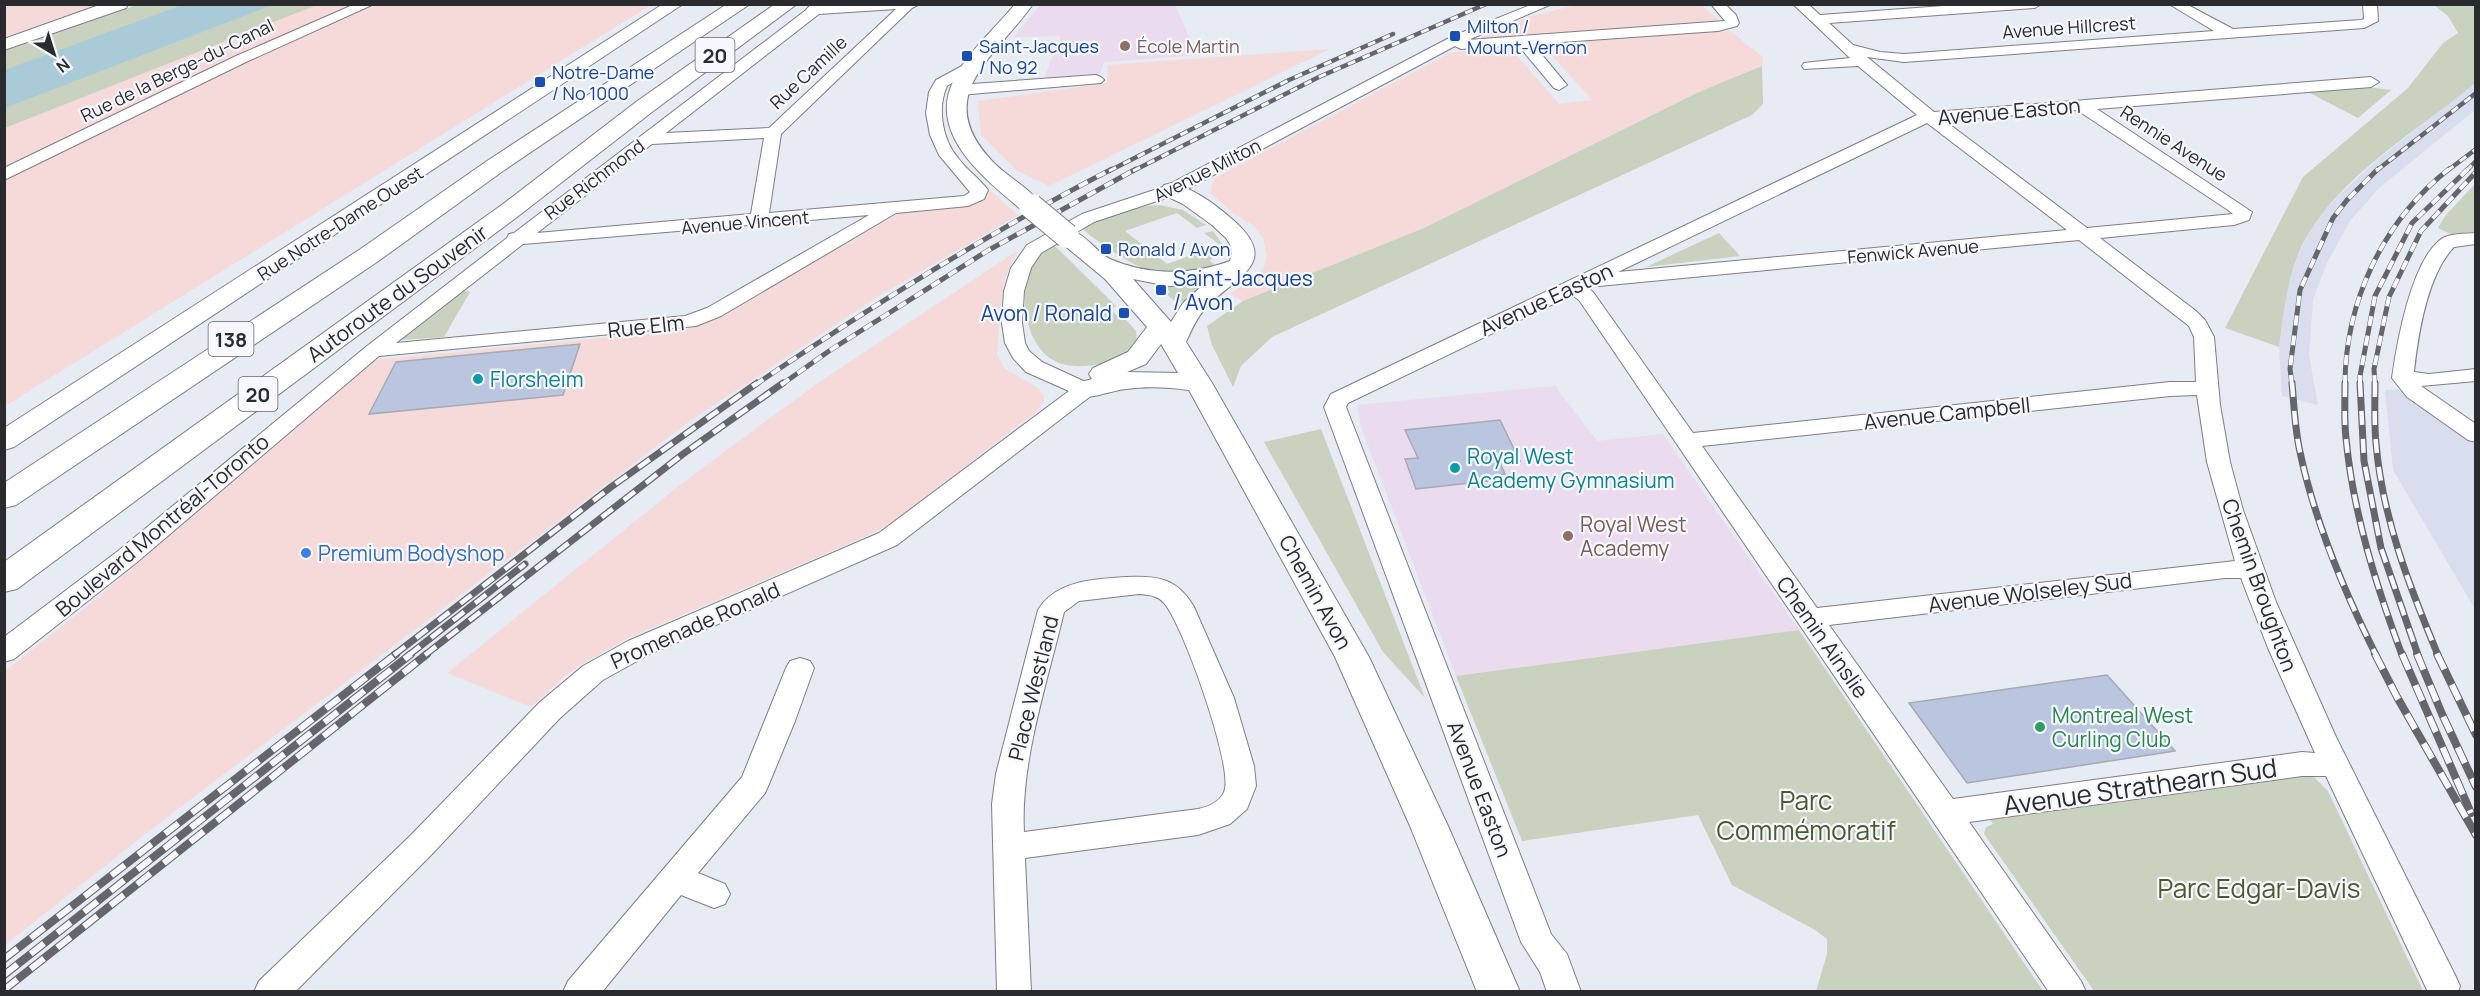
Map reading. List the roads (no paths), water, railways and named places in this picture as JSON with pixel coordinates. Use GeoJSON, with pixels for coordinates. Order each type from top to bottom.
{"type":"FeatureCollection","features":[{"type":"Feature","properties":{"kind":"highway"},"geometry":{"type":"LineString","coordinates":[[640,53],[711,4]]}},
{"type":"Feature","properties":{"kind":"highway","name":"138"},"geometry":{"type":"LineString","coordinates":[[113,424],[348,253],[556,108],[721,4]]}},
{"type":"Feature","properties":{"kind":"highway","name":"20"},"geometry":{"type":"LineString","coordinates":[[4,498],[368,256],[495,166],[741,4]]}},
{"type":"Feature","properties":{"kind":"highway","name":"Autoroute du Souvenir"},"geometry":{"type":"LineString","coordinates":[[4,580],[514,224],[644,107],[788,4]]}},
{"type":"Feature","properties":{"kind":"highway"},"geometry":{"type":"LineString","coordinates":[[514,224],[815,6]]}},
{"type":"Feature","properties":{"kind":"main road"},"geometry":{"type":"LineString","coordinates":[[4,45],[120,4]]}},
{"type":"Feature","properties":{"kind":"main road","name":"Rue Notre-Dame Ouest"},"geometry":{"type":"LineString","coordinates":[[4,441],[675,4]]}},
{"type":"Feature","properties":{"kind":"main road"},"geometry":{"type":"LineString","coordinates":[[959,90],[975,63],[1025,4]]}},
{"type":"Feature","properties":{"kind":"main road","name":"Chemin Avon"},"geometry":{"type":"LineString","coordinates":[[959,90],[957,117],[963,135],[985,167],[1101,263],[1131,291],[1167,334],[1199,383],[1347,646],[1429,826],[1499,992]]}},
{"type":"Feature","properties":{"kind":"main road"},"geometry":{"type":"LineString","coordinates":[[1084,390],[1099,376],[1137,358],[1167,334],[1194,306],[1231,275],[1241,260],[1245,246],[1239,237],[1194,202],[1172,190]]}},
{"type":"Feature","properties":{"kind":"main road"},"geometry":{"type":"LineString","coordinates":[[1101,263],[1148,277],[1183,281],[1221,273],[1241,260]]}},
{"type":"Feature","properties":{"kind":"main road"},"geometry":{"type":"LineString","coordinates":[[1084,390],[1111,382],[1145,378],[1199,383]]}},
{"type":"Feature","properties":{"kind":"street","name":"Rue de la Berge-du-Canal"},"geometry":{"type":"LineString","coordinates":[[4,175],[241,59],[368,4]]}},
{"type":"Feature","properties":{"kind":"street"},"geometry":{"type":"LineString","coordinates":[[815,6],[914,4]]}},
{"type":"Feature","properties":{"kind":"street","name":"Avenue Milton"},"geometry":{"type":"LineString","coordinates":[[1084,390],[1034,367],[1017,348],[1013,336],[1014,291],[1021,268],[1034,249],[1083,220],[1172,190],[1450,43],[1546,4]]}},
{"type":"Feature","properties":{"kind":"street"},"geometry":{"type":"LineString","coordinates":[[1450,43],[1466,45],[1718,27],[1732,23],[1731,18],[1717,4]]}},
{"type":"Feature","properties":{"kind":"street","name":"Chemin Broughton"},"geometry":{"type":"LineString","coordinates":[[1799,4],[1888,85],[2198,324],[2204,337],[2208,390],[2224,485],[2250,570],[2288,662],[2335,765],[2443,986]]}},
{"type":"Feature","properties":{"kind":"street"},"geometry":{"type":"LineString","coordinates":[[1815,20],[2035,4]]}},
{"type":"Feature","properties":{"kind":"street"},"geometry":{"type":"LineString","coordinates":[[2175,4],[2231,34]]}},
{"type":"Feature","properties":{"kind":"street","name":"Avenue Hillcrest"},"geometry":{"type":"LineString","coordinates":[[1847,49],[1889,58],[1914,58],[2370,23],[2370,4]]}},
{"type":"Feature","properties":{"kind":"street","name":"Rue Camille"},"geometry":{"type":"LineString","coordinates":[[759,220],[773,133],[909,5]]}},
{"type":"Feature","properties":{"kind":"street","name":"Rue Richmond"},"geometry":{"type":"LineString","coordinates":[[374,350],[514,224],[646,139],[815,6]]}},
{"type":"Feature","properties":{"kind":"street"},"geometry":{"type":"LineString","coordinates":[[1522,40],[1559,84]]}},
{"type":"Feature","properties":{"kind":"street"},"geometry":{"type":"LineString","coordinates":[[1888,85],[1889,78],[1914,58]]}},
{"type":"Feature","properties":{"kind":"street"},"geometry":{"type":"LineString","coordinates":[[1809,66],[1860,61]]}},
{"type":"Feature","properties":{"kind":"street","name":"Avenue Vincent"},"geometry":{"type":"LineString","coordinates":[[514,224],[532,239],[947,204],[973,199],[978,195],[979,190],[951,161],[942,146],[936,129],[935,106],[941,83],[975,63]]}},
{"type":"Feature","properties":{"kind":"street"},"geometry":{"type":"LineString","coordinates":[[959,90],[1096,80]]}},
{"type":"Feature","properties":{"kind":"street","name":"Avenue Easton"},"geometry":{"type":"LineString","coordinates":[[1564,992],[1555,965],[1538,942],[1335,407],[1339,399],[1929,117],[2371,82]]}},
{"type":"Feature","properties":{"kind":"street","name":"Rennie Avenue"},"geometry":{"type":"LineString","coordinates":[[2080,105],[2243,212],[2243,216]]}},
{"type":"Feature","properties":{"kind":"street"},"geometry":{"type":"LineString","coordinates":[[646,139],[773,133]]}},
{"type":"Feature","properties":{"kind":"street","name":"Rue Elm"},"geometry":{"type":"LineString","coordinates":[[374,350],[689,322],[714,312],[879,218],[887,209]]}},
{"type":"Feature","properties":{"kind":"street","name":"Fenwick Avenue"},"geometry":{"type":"LineString","coordinates":[[1578,284],[2234,220],[2243,216]]}},
{"type":"Feature","properties":{"kind":"street"},"geometry":{"type":"LineString","coordinates":[[2403,378],[2418,301],[2432,265],[2445,244],[2475,238]]}},
{"type":"Feature","properties":{"kind":"street","name":"Chemin Ainslie"},"geometry":{"type":"LineString","coordinates":[[1578,284],[2069,992]]}},
{"type":"Feature","properties":{"kind":"street","name":"Boulevard Montréal-Toronto"},"geometry":{"type":"LineString","coordinates":[[4,652],[127,557],[374,350]]}},
{"type":"Feature","properties":{"kind":"street"},"geometry":{"type":"LineString","coordinates":[[2403,378],[2429,380],[2475,375]]}},
{"type":"Feature","properties":{"kind":"street"},"geometry":{"type":"LineString","coordinates":[[2403,378],[2415,392],[2475,435]]}},
{"type":"Feature","properties":{"kind":"street","name":"Avenue Campbell"},"geometry":{"type":"LineString","coordinates":[[1686,441],[2170,389],[2208,390]]}},
{"type":"Feature","properties":{"kind":"street","name":"Promenade Ronald"},"geometry":{"type":"LineString","coordinates":[[271,992],[422,844],[550,710],[587,678],[638,648],[888,539],[1084,390]]}},
{"type":"Feature","properties":{"kind":"street","name":"Avenue Wolseley Sud"},"geometry":{"type":"LineString","coordinates":[[1809,618],[2225,569],[2250,570]]}},
{"type":"Feature","properties":{"kind":"street","name":"Place Westland"},"geometry":{"type":"LineString","coordinates":[[1010,847],[1198,822],[1219,816],[1235,801],[1242,785],[1242,777],[1228,717],[1181,607],[1173,595],[1166,590],[1143,585],[1084,591],[1061,599],[1051,610],[1011,774],[1007,804],[1014,992]]}},
{"type":"Feature","properties":{"kind":"street"},"geometry":{"type":"LineString","coordinates":[[580,992],[754,784],[781,722],[800,668]]}},
{"type":"Feature","properties":{"kind":"street","name":"Avenue Strathearn Sud"},"geometry":{"type":"LineString","coordinates":[[1945,813],[2302,764],[2335,765]]}},
{"type":"Feature","properties":{"kind":"street"},"geometry":{"type":"LineString","coordinates":[[675,878],[714,894]]}},
{"type":"Feature","properties":{"kind":"railway"},"geometry":{"type":"LineString","coordinates":[[1133,171],[1319,77],[1486,4]]}},
{"type":"Feature","properties":{"kind":"railway"},"geometry":{"type":"LineString","coordinates":[[1109,171],[1289,80],[1393,34]]}},
{"type":"Feature","properties":{"kind":"railway"},"geometry":{"type":"LineString","coordinates":[[2376,171],[2476,93]]}},
{"type":"Feature","properties":{"kind":"railway"},"geometry":{"type":"LineString","coordinates":[[2447,171],[2476,149]]}},
{"type":"Feature","properties":{"kind":"railway"},"geometry":{"type":"LineString","coordinates":[[2468,169],[2476,161]]}},
{"type":"Feature","properties":{"kind":"railway"},"geometry":{"type":"LineString","coordinates":[[755,385],[930,272],[1112,169]]}},
{"type":"Feature","properties":{"kind":"railway"},"geometry":{"type":"LineString","coordinates":[[781,385],[829,351],[987,251],[1136,169]]}},
{"type":"Feature","properties":{"kind":"railway"},"geometry":{"type":"LineString","coordinates":[[2345,385],[2352,324],[2372,265],[2387,238],[2405,213],[2449,169]]}},
{"type":"Feature","properties":{"kind":"railway"},"geometry":{"type":"LineString","coordinates":[[2360,383],[2375,296],[2412,223],[2468,169]]}},
{"type":"Feature","properties":{"kind":"railway"},"geometry":{"type":"LineString","coordinates":[[2292,385],[2290,369],[2300,290],[2333,218],[2347,200],[2376,171]]}},
{"type":"Feature","properties":{"kind":"railway"},"geometry":{"type":"LineString","coordinates":[[2375,385],[2374,369],[2389,297],[2421,231],[2476,172]]}},
{"type":"Feature","properties":{"kind":"railway"},"geometry":{"type":"LineString","coordinates":[[394,655],[611,487],[757,383]]}},
{"type":"Feature","properties":{"kind":"railway"},"geometry":{"type":"LineString","coordinates":[[425,655],[683,454],[783,383]]}},
{"type":"Feature","properties":{"kind":"railway"},"geometry":{"type":"LineString","coordinates":[[2292,383],[2298,444],[2322,531],[2376,655]]}},
{"type":"Feature","properties":{"kind":"railway"},"geometry":{"type":"LineString","coordinates":[[2360,383],[2364,461],[2381,548],[2418,655]]}},
{"type":"Feature","properties":{"kind":"railway"},"geometry":{"type":"LineString","coordinates":[[2345,385],[2345,432],[2354,494],[2383,602],[2402,655]]}},
{"type":"Feature","properties":{"kind":"railway"},"geometry":{"type":"LineString","coordinates":[[2375,385],[2375,436],[2384,498],[2399,552],[2438,655]]}},
{"type":"Feature","properties":{"kind":"railway"},"geometry":{"type":"LineString","coordinates":[[409,655],[525,564]]}},
{"type":"Feature","properties":{"kind":"railway"},"geometry":{"type":"LineString","coordinates":[[4,959],[396,654]]}},
{"type":"Feature","properties":{"kind":"railway"},"geometry":{"type":"LineString","coordinates":[[4,975],[411,654]]}},
{"type":"Feature","properties":{"kind":"railway"},"geometry":{"type":"LineString","coordinates":[[4,990],[427,654]]}},
{"type":"Feature","properties":{"kind":"railway"},"geometry":{"type":"LineString","coordinates":[[2375,654],[2476,835]]}},
{"type":"Feature","properties":{"kind":"railway"},"geometry":{"type":"LineString","coordinates":[[2402,654],[2471,813]]}},
{"type":"Feature","properties":{"kind":"railway"},"geometry":{"type":"LineString","coordinates":[[2417,654],[2476,787]]}},
{"type":"Feature","properties":{"kind":"railway"},"geometry":{"type":"LineString","coordinates":[[2437,654],[2476,735]]}},
{"type":"Feature","properties":{"kind":"place","name":"Milton / Mount-Vernon"},"geometry":{"type":"Point","coordinates":[1455,36]}},
{"type":"Feature","properties":{"kind":"place","name":"École Martin"},"geometry":{"type":"Point","coordinates":[1125,46]}},
{"type":"Feature","properties":{"kind":"place","name":"Saint-Jacques / No 92"},"geometry":{"type":"Point","coordinates":[967,56]}},
{"type":"Feature","properties":{"kind":"place","name":"Notre-Dame / No 1000"},"geometry":{"type":"Point","coordinates":[540,82]}},
{"type":"Feature","properties":{"kind":"place","name":"Ronald / Avon"},"geometry":{"type":"Point","coordinates":[1106,249]}},
{"type":"Feature","properties":{"kind":"place","name":"Saint-Jacques / Avon"},"geometry":{"type":"Point","coordinates":[1161,290]}},
{"type":"Feature","properties":{"kind":"place","name":"Avon / Ronald"},"geometry":{"type":"Point","coordinates":[1124,313]}},
{"type":"Feature","properties":{"kind":"place","name":"Florsheim"},"geometry":{"type":"Point","coordinates":[478,379]}},
{"type":"Feature","properties":{"kind":"place","name":"Royal West Academy Gymnasium"},"geometry":{"type":"Point","coordinates":[1455,468]}},
{"type":"Feature","properties":{"kind":"place","name":"Royal West Academy"},"geometry":{"type":"Point","coordinates":[1568,536]}},
{"type":"Feature","properties":{"kind":"place","name":"Premium Bodyshop"},"geometry":{"type":"Point","coordinates":[306,553]}},
{"type":"Feature","properties":{"kind":"place","name":"Montreal West Curling Club"},"geometry":{"type":"Point","coordinates":[2040,727]}},
{"type":"Feature","properties":{"kind":"park label","name":"Parc Commémoratif"},"geometry":{"type":"Point","coordinates":[1806,815]}},
{"type":"Feature","properties":{"kind":"park label","name":"Parc Edgar-Davis"},"geometry":{"type":"Point","coordinates":[2259,888]}}]}
